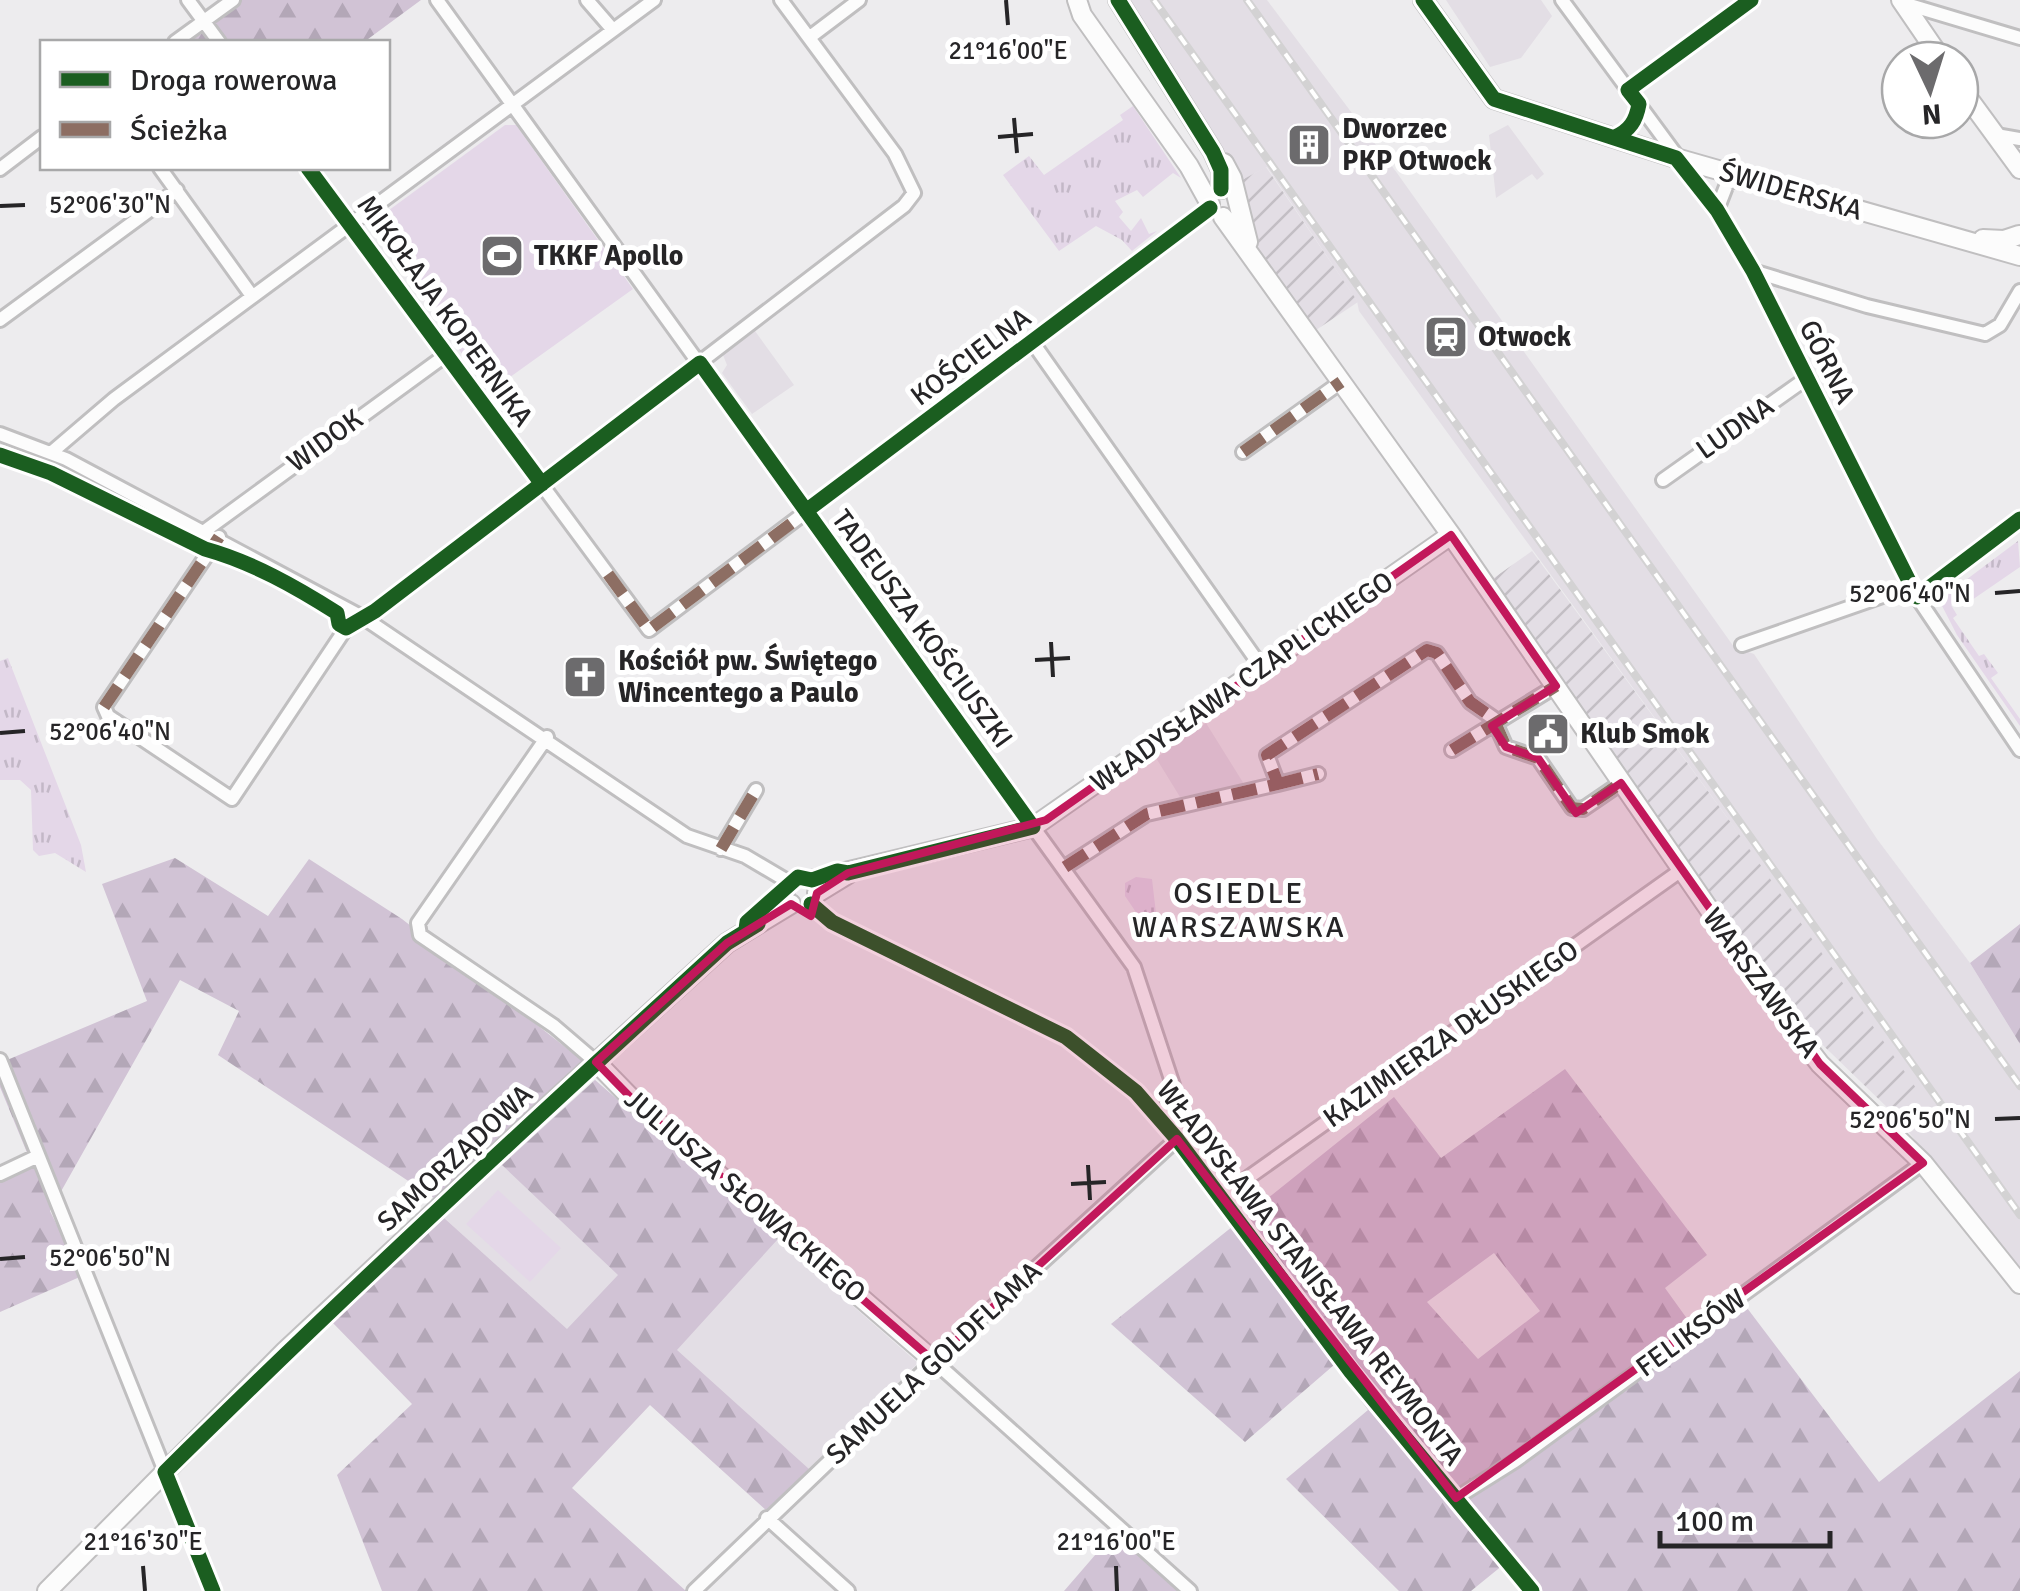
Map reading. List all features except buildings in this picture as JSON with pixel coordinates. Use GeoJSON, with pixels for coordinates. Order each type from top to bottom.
{"type":"FeatureCollection","features":[{"type":"Feature","properties":{"kind":"street"},"geometry":{"type":"LineString","coordinates":[[188,0],[218,40]]}},
{"type":"Feature","properties":{"kind":"street"},"geometry":{"type":"LineString","coordinates":[[178,40],[233,0]]}},
{"type":"Feature","properties":{"kind":"street","name":"TADEUSZA KOŚCIUSZKI"},"geometry":{"type":"LineString","coordinates":[[438,0],[1140,977],[1173,1085],[1172,1099],[1160,1116]]}},
{"type":"Feature","properties":{"kind":"street"},"geometry":{"type":"LineString","coordinates":[[587,0],[613,30]]}},
{"type":"Feature","properties":{"kind":"street"},"geometry":{"type":"LineString","coordinates":[[52,452],[114,399],[654,0]]}},
{"type":"Feature","properties":{"kind":"street"},"geometry":{"type":"LineString","coordinates":[[364,618],[904,206],[914,193],[913,184],[886,141],[781,0]]}},
{"type":"Feature","properties":{"kind":"street"},"geometry":{"type":"LineString","coordinates":[[810,38],[859,0]]}},
{"type":"Feature","properties":{"kind":"street","name":"WARSZAWSKA"},"geometry":{"type":"LineString","coordinates":[[1076,0],[1082,15],[1221,203],[1252,255],[1556,686],[1680,871],[1820,1064],[1924,1163],[2020,1284]]}},
{"type":"Feature","properties":{"kind":"street","name":"WARSZAWSKA"},"geometry":{"type":"LineString","coordinates":[[1118,0],[1213,152],[1230,171],[1221,203]]}},
{"type":"Feature","properties":{"kind":"street","name":"ŚWIDERSKA"},"geometry":{"type":"LineString","coordinates":[[1423,0],[1494,99],[1676,158],[2020,253]]}},
{"type":"Feature","properties":{"kind":"street","name":"GÓRNA"},"geometry":{"type":"LineString","coordinates":[[1562,0],[1717,210],[1752,271],[1914,592],[2020,750]]}},
{"type":"Feature","properties":{"kind":"street"},"geometry":{"type":"LineString","coordinates":[[1628,90],[1751,0]]}},
{"type":"Feature","properties":{"kind":"street"},"geometry":{"type":"LineString","coordinates":[[1901,1],[2020,38]]}},
{"type":"Feature","properties":{"kind":"street"},"geometry":{"type":"LineString","coordinates":[[1901,1],[1928,40]]}},
{"type":"Feature","properties":{"kind":"street"},"geometry":{"type":"LineString","coordinates":[[1615,138],[1634,123],[1639,104]]}},
{"type":"Feature","properties":{"kind":"street"},"geometry":{"type":"LineString","coordinates":[[1980,114],[2020,168]]}},
{"type":"Feature","properties":{"kind":"street"},"geometry":{"type":"LineString","coordinates":[[1996,135],[2020,139]]}},
{"type":"Feature","properties":{"kind":"street"},"geometry":{"type":"LineString","coordinates":[[0,168],[40,139]]}},
{"type":"Feature","properties":{"kind":"street"},"geometry":{"type":"LineString","coordinates":[[1190,166],[1207,166],[1213,152]]}},
{"type":"Feature","properties":{"kind":"street"},"geometry":{"type":"LineString","coordinates":[[162,170],[252,296]]}},
{"type":"Feature","properties":{"kind":"street","name":"MIKOŁAJA KOPERNIKA"},"geometry":{"type":"LineString","coordinates":[[309,170],[649,630]]}},
{"type":"Feature","properties":{"kind":"street"},"geometry":{"type":"LineString","coordinates":[[1717,210],[1727,184],[1741,176]]}},
{"type":"Feature","properties":{"kind":"street"},"geometry":{"type":"LineString","coordinates":[[0,320],[178,190]]}},
{"type":"Feature","properties":{"kind":"street","name":"KOŚCIELNA"},"geometry":{"type":"LineString","coordinates":[[649,630],[1221,203]]}},
{"type":"Feature","properties":{"kind":"street"},"geometry":{"type":"LineString","coordinates":[[2020,235],[2020,253]]}},
{"type":"Feature","properties":{"kind":"street","name":"ŚWIDERSKA"},"geometry":{"type":"LineString","coordinates":[[1963,240],[2004,240],[2020,235]]}},
{"type":"Feature","properties":{"kind":"street"},"geometry":{"type":"LineString","coordinates":[[1752,271],[1867,306],[1985,334],[2000,325],[2020,292]]}},
{"type":"Feature","properties":{"kind":"street"},"geometry":{"type":"LineString","coordinates":[[1033,343],[1181,559],[1262,668]]}},
{"type":"Feature","properties":{"kind":"street","name":"WIDOK"},"geometry":{"type":"LineString","coordinates":[[364,618],[346,628],[232,799],[108,716],[104,706],[212,533],[446,354]]}},
{"type":"Feature","properties":{"kind":"street","name":"LUDNA"},"geometry":{"type":"LineString","coordinates":[[1663,480],[1807,378]]}},
{"type":"Feature","properties":{"kind":"street"},"geometry":{"type":"LineString","coordinates":[[1243,452],[1341,382]]}},
{"type":"Feature","properties":{"kind":"street"},"geometry":{"type":"LineString","coordinates":[[0,434],[52,452],[212,533],[364,618],[547,737],[688,836],[744,856],[789,892],[800,908],[813,893],[848,873],[1033,827]]}},
{"type":"Feature","properties":{"kind":"street"},"geometry":{"type":"LineString","coordinates":[[1742,644],[1914,592],[2020,519]]}},
{"type":"Feature","properties":{"kind":"street","name":"WŁADYSŁAWA CZAPLICKIEGO"},"geometry":{"type":"LineString","coordinates":[[1033,827],[1450,535]]}},
{"type":"Feature","properties":{"kind":"street"},"geometry":{"type":"LineString","coordinates":[[1278,784],[1267,755],[1427,650],[1437,653],[1470,702],[1495,724],[1506,747],[1538,758],[1572,808],[1583,808],[1621,783]]}},
{"type":"Feature","properties":{"kind":"street"},"geometry":{"type":"LineString","coordinates":[[1452,750],[1556,686]]}},
{"type":"Feature","properties":{"kind":"street","name":"JULIUSZA SŁOWACKIEGO"},"geometry":{"type":"LineString","coordinates":[[547,737],[418,923],[420,934],[554,1026],[637,1104],[934,1361],[1190,1591]]}},
{"type":"Feature","properties":{"kind":"street"},"geometry":{"type":"LineString","coordinates":[[1064,867],[1147,814],[1318,774]]}},
{"type":"Feature","properties":{"kind":"street"},"geometry":{"type":"LineString","coordinates":[[721,849],[756,790]]}},
{"type":"Feature","properties":{"kind":"street","name":"KAZIMIERZA DŁUSKIEGO"},"geometry":{"type":"LineString","coordinates":[[1221,1196],[1680,871]]}},
{"type":"Feature","properties":{"kind":"street"},"geometry":{"type":"LineString","coordinates":[[789,892],[798,877],[813,893]]}},
{"type":"Feature","properties":{"kind":"street","name":"SAMORZĄDOWA"},"geometry":{"type":"LineString","coordinates":[[47,1591],[285,1351],[596,1062],[746,929],[747,922],[789,892]]}},
{"type":"Feature","properties":{"kind":"street","name":"WŁADYSŁAWA STANISŁAWA REYMONTA"},"geometry":{"type":"LineString","coordinates":[[813,893],[832,922],[1066,1037],[1104,1062],[1160,1116],[1351,1372],[1532,1591]]}},
{"type":"Feature","properties":{"kind":"street"},"geometry":{"type":"LineString","coordinates":[[0,1060],[213,1591]]}},
{"type":"Feature","properties":{"kind":"street","name":"SAMUELA GOLDFLAMA"},"geometry":{"type":"LineString","coordinates":[[694,1591],[934,1361],[1178,1139]]}},
{"type":"Feature","properties":{"kind":"street"},"geometry":{"type":"LineString","coordinates":[[0,1174],[38,1156]]}},
{"type":"Feature","properties":{"kind":"street","name":"FELIKSÓW"},"geometry":{"type":"LineString","coordinates":[[1456,1498],[1515,1461],[1924,1163]]}},
{"type":"Feature","properties":{"kind":"street"},"geometry":{"type":"LineString","coordinates":[[766,1518],[848,1591]]}},
{"type":"Feature","properties":{"kind":"highlighted area"},"geometry":{"type":"Polygon","coordinates":[[[1451,535],[1556,686],[1492,726],[1506,747],[1538,758],[1576,813],[1621,783],[1820,1064],[1923,1163],[1456,1498],[1177,1139],[934,1361],[637,1104],[596,1062],[727,943],[791,904],[811,916],[817,893],[848,873],[1046,820],[1451,535]]]}},
{"type":"Feature","properties":{"kind":"shaded area"},"geometry":{"type":"Polygon","coordinates":[[[1130,0],[1267,0],[1397,173],[1734,647],[1754,654],[1877,839],[1970,963],[2020,1044],[2020,1267],[1892,1112],[1915,1104],[1729,820],[1359,311],[1357,301],[1267,167],[1242,180],[1130,0]]]}},
{"type":"Feature","properties":{"kind":"shaded area"},"geometry":{"type":"Polygon","coordinates":[[[1446,0],[1541,0],[1552,16],[1521,58],[1490,67],[1446,0]]]}},
{"type":"Feature","properties":{"kind":"shaded area"},"geometry":{"type":"Polygon","coordinates":[[[1508,125],[1544,174],[1537,180],[1532,174],[1496,198],[1489,135],[1508,125]]]}},
{"type":"Feature","properties":{"kind":"shaded area"},"geometry":{"type":"Polygon","coordinates":[[[1266,167],[1358,302],[1313,332],[1256,251],[1242,180],[1266,167]]]}},
{"type":"Feature","properties":{"kind":"shaded area"},"geometry":{"type":"Polygon","coordinates":[[[755,331],[794,385],[752,414],[722,373],[727,365],[723,355],[755,331]]]}},
{"type":"Feature","properties":{"kind":"shaded area"},"geometry":{"type":"Polygon","coordinates":[[[1532,551],[1729,820],[1916,1088],[1916,1104],[1892,1112],[1799,1022],[1677,858],[1491,580],[1532,551]]]}},
{"type":"Feature","properties":{"kind":"shaded area"},"geometry":{"type":"Polygon","coordinates":[[[1206,723],[1244,784],[1180,797],[1156,758],[1206,723]]]}},
{"type":"Feature","properties":{"kind":"shaded area"},"geometry":{"type":"Polygon","coordinates":[[[595,1080],[918,1363],[766,1510],[443,1217],[595,1080]]]}},
{"type":"Feature","properties":{"kind":"green space"},"geometry":{"type":"Polygon","coordinates":[[[241,0],[421,0],[367,40],[187,40],[241,0]]]}},
{"type":"Feature","properties":{"kind":"green space"},"geometry":{"type":"Polygon","coordinates":[[[1133,106],[1181,178],[1173,173],[1143,197],[1137,190],[1115,201],[1123,212],[1119,217],[1131,231],[1141,218],[1149,234],[1157,231],[1132,251],[1122,240],[1096,226],[1059,251],[1003,175],[1029,156],[1044,175],[1123,120],[1120,115],[1133,106]]]}},
{"type":"Feature","properties":{"kind":"green space","name":"TKKF Apollo"},"geometry":{"type":"Polygon","coordinates":[[[505,125],[516,125],[633,289],[489,392],[370,224],[505,125]]]}},
{"type":"Feature","properties":{"kind":"green space"},"geometry":{"type":"Polygon","coordinates":[[[2018,541],[2020,567],[1969,602],[1964,596],[1951,605],[1957,615],[1953,618],[1979,656],[1984,654],[1998,673],[1991,678],[2020,719],[2020,726],[1957,635],[1939,600],[2018,541]]]}},
{"type":"Feature","properties":{"kind":"green space"},"geometry":{"type":"Polygon","coordinates":[[[8,658],[81,845],[86,872],[55,853],[39,856],[33,850],[31,790],[20,780],[0,780],[0,661],[8,658]]]}},
{"type":"Feature","properties":{"kind":"green space"},"geometry":{"type":"Polygon","coordinates":[[[175,858],[268,916],[309,859],[402,919],[583,1061],[434,1198],[218,1055],[239,1011],[180,980],[50,1211],[82,1276],[0,1312],[0,1168],[28,1155],[0,1087],[0,1063],[147,1001],[102,884],[175,858]]]}},
{"type":"Feature","properties":{"kind":"green space"},"geometry":{"type":"Polygon","coordinates":[[[1136,877],[1152,879],[1157,922],[1144,924],[1125,896],[1125,883],[1136,877]]]}},
{"type":"Feature","properties":{"kind":"green space"},"geometry":{"type":"Polygon","coordinates":[[[2020,924],[2020,1044],[1970,963],[2020,924]]]}},
{"type":"Feature","properties":{"kind":"green space"},"geometry":{"type":"Polygon","coordinates":[[[1565,1069],[1707,1255],[1665,1288],[1693,1327],[1738,1296],[1879,1482],[2020,1371],[2020,1591],[1528,1591],[1503,1565],[1471,1591],[1399,1591],[1286,1479],[1368,1410],[1334,1365],[1245,1442],[1111,1324],[1394,1097],[1441,1158],[1565,1069]],[[1494,1253],[1427,1302],[1478,1359],[1540,1311],[1494,1253]]]}},
{"type":"Feature","properties":{"kind":"green space"},"geometry":{"type":"Polygon","coordinates":[[[595,1080],[778,1239],[677,1350],[809,1469],[766,1510],[650,1405],[572,1488],[686,1591],[382,1591],[337,1475],[412,1404],[331,1321],[443,1217],[567,1329],[618,1275],[502,1165],[595,1080]]]}},
{"type":"Feature","properties":{"kind":"green space"},"geometry":{"type":"Polygon","coordinates":[[[498,1190],[561,1248],[530,1282],[466,1224],[498,1190]]]}},
{"type":"Feature","properties":{"kind":"green space"},"geometry":{"type":"Polygon","coordinates":[[[1115,1532],[1181,1591],[1064,1591],[1115,1532]]]}},
{"type":"Feature","properties":{"kind":"railway"},"geometry":{"type":"LineString","coordinates":[[1154,0],[2020,1215]]}},
{"type":"Feature","properties":{"kind":"railway"},"geometry":{"type":"LineString","coordinates":[[1247,0],[2020,1086]]}},
{"type":"Feature","properties":{"kind":"marked path"},"geometry":{"type":"LineString","coordinates":[[1243,452],[1341,382]]}},
{"type":"Feature","properties":{"kind":"marked path"},"geometry":{"type":"LineString","coordinates":[[608,574],[649,630],[813,507]]}},
{"type":"Feature","properties":{"kind":"marked path"},"geometry":{"type":"LineString","coordinates":[[104,707],[219,537]]}},
{"type":"Feature","properties":{"kind":"marked path"},"geometry":{"type":"LineString","coordinates":[[1065,867],[1147,814],[1278,784],[1267,755],[1427,650],[1437,653],[1470,702],[1493,718],[1506,747],[1538,758],[1572,808],[1583,809],[1621,783]]}},
{"type":"Feature","properties":{"kind":"marked path"},"geometry":{"type":"LineString","coordinates":[[1452,750],[1556,686]]}},
{"type":"Feature","properties":{"kind":"marked path"},"geometry":{"type":"LineString","coordinates":[[1278,784],[1318,774]]}},
{"type":"Feature","properties":{"kind":"marked path"},"geometry":{"type":"LineString","coordinates":[[721,849],[756,790]]}},
{"type":"Feature","properties":{"kind":"cycle path"},"geometry":{"type":"LineString","coordinates":[[1118,0],[1213,152],[1221,170],[1221,189]]}},
{"type":"Feature","properties":{"kind":"cycle path"},"geometry":{"type":"LineString","coordinates":[[1423,0],[1494,99],[1676,158],[1717,210],[1753,271],[1917,597],[2020,519]]}},
{"type":"Feature","properties":{"kind":"cycle path"},"geometry":{"type":"LineString","coordinates":[[1615,137],[1628,128],[1638,110],[1639,104],[1628,90],[1751,0]]}},
{"type":"Feature","properties":{"kind":"cycle path"},"geometry":{"type":"LineString","coordinates":[[309,170],[542,484]]}},
{"type":"Feature","properties":{"kind":"cycle path"},"geometry":{"type":"LineString","coordinates":[[806,511],[1210,208]]}},
{"type":"Feature","properties":{"kind":"cycle path"},"geometry":{"type":"LineString","coordinates":[[0,455],[51,473],[205,549],[273,576],[337,613],[339,624],[346,628],[375,611],[700,363],[1033,827],[848,873],[837,871],[812,880],[798,877],[747,922],[746,929]]}},
{"type":"Feature","properties":{"kind":"cycle path"},"geometry":{"type":"LineString","coordinates":[[811,904],[832,922],[1066,1037],[1136,1092],[1177,1139],[1351,1372],[1532,1591]]}},
{"type":"Feature","properties":{"kind":"cycle path"},"geometry":{"type":"LineString","coordinates":[[213,1591],[165,1472],[585,1074],[727,943],[758,924]]}},
{"type":"Feature","properties":{"kind":"place","name":"Dworzec PKP Otwock"},"geometry":{"type":"Point","coordinates":[1309,145]}},
{"type":"Feature","properties":{"kind":"place","name":"TKKF Apollo"},"geometry":{"type":"Point","coordinates":[502,256]}},
{"type":"Feature","properties":{"kind":"place","name":"Otwock"},"geometry":{"type":"Point","coordinates":[1446,337]}},
{"type":"Feature","properties":{"kind":"place","name":"Kościół pw. Świętego Wincentego a Paulo"},"geometry":{"type":"Point","coordinates":[585,677]}},
{"type":"Feature","properties":{"kind":"place","name":"Klub Smok"},"geometry":{"type":"Point","coordinates":[1548,734]}},
{"type":"Feature","properties":{"kind":"district","name":"OSIEDLE WARSZAWSKA"},"geometry":{"type":"Point","coordinates":[1239,910]}}]}
